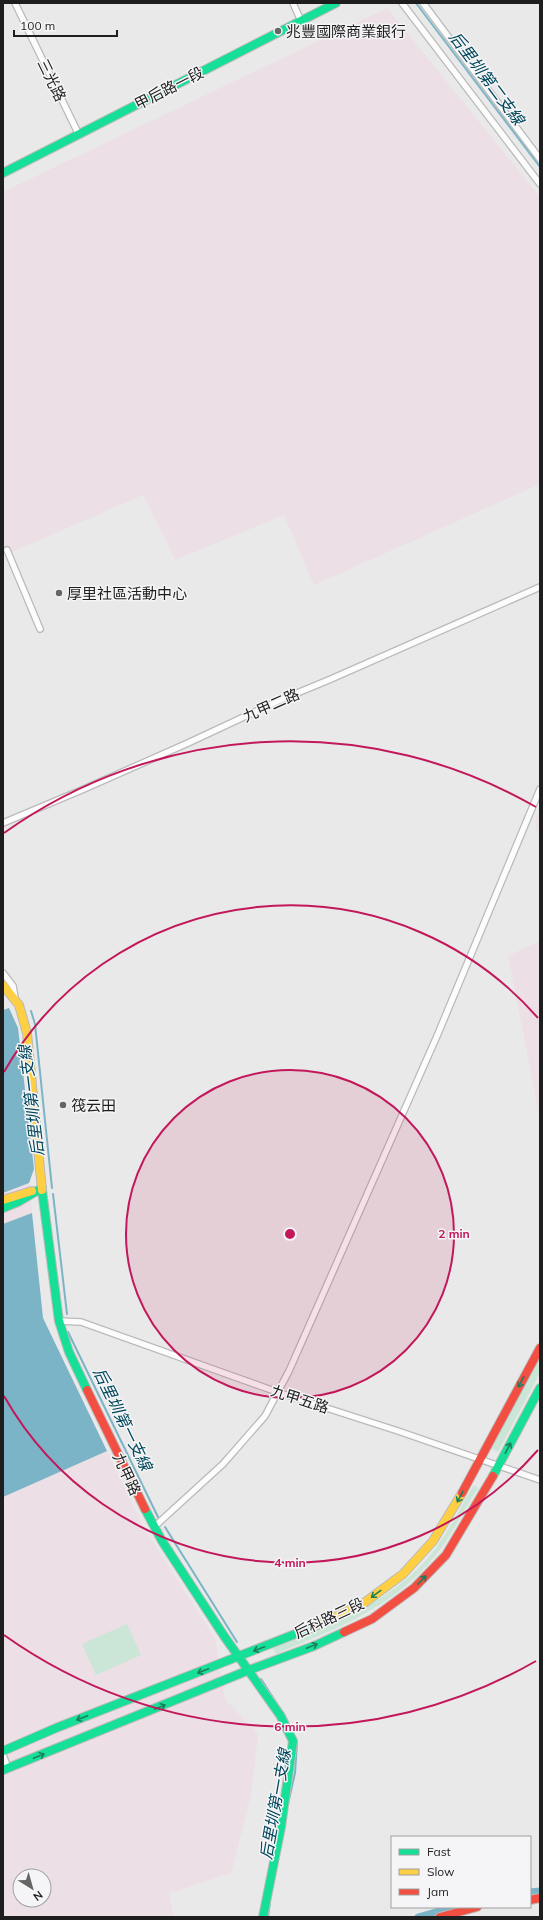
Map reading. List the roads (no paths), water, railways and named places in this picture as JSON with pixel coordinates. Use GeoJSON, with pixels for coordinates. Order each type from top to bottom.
{"type":"FeatureCollection","features":[{"type":"Feature","properties":{"kind":"street","name":"三光路"},"geometry":{"type":"LineString","coordinates":[[15,3],[79,135]]}},
{"type":"Feature","properties":{"kind":"street"},"geometry":{"type":"LineString","coordinates":[[293,3],[301,21]]}},
{"type":"Feature","properties":{"kind":"street","name":"甲后路一段"},"geometry":{"type":"LineString","coordinates":[[3,173],[336,3]]}},
{"type":"Feature","properties":{"kind":"street"},"geometry":{"type":"LineString","coordinates":[[402,3],[540,184]]}},
{"type":"Feature","properties":{"kind":"street"},"geometry":{"type":"LineString","coordinates":[[423,3],[540,159]]}},
{"type":"Feature","properties":{"kind":"street"},"geometry":{"type":"LineString","coordinates":[[7,550],[40,629]]}},
{"type":"Feature","properties":{"kind":"street","name":"九甲二路"},"geometry":{"type":"LineString","coordinates":[[3,822],[84,789],[278,701],[540,587]]}},
{"type":"Feature","properties":{"kind":"street"},"geometry":{"type":"LineString","coordinates":[[154,1527],[165,1519],[223,1464],[265,1416],[278,1392],[309,1329],[437,1036],[540,789]]}},
{"type":"Feature","properties":{"kind":"street","name":"九甲路"},"geometry":{"type":"LineString","coordinates":[[3,973],[13,986],[15,998]]}},
{"type":"Feature","properties":{"kind":"street","name":"九甲路"},"geometry":{"type":"LineString","coordinates":[[3,985],[15,998],[23,1014],[27,1033],[42,1188],[59,1321],[69,1352],[154,1527],[239,1656],[280,1715],[293,1741],[281,1826],[263,1917]]}},
{"type":"Feature","properties":{"kind":"street"},"geometry":{"type":"LineString","coordinates":[[3,1200],[42,1188]]}},
{"type":"Feature","properties":{"kind":"street"},"geometry":{"type":"LineString","coordinates":[[3,1208],[18,1202],[42,1188]]}},
{"type":"Feature","properties":{"kind":"street","name":"九甲五路"},"geometry":{"type":"LineString","coordinates":[[59,1321],[81,1322],[278,1392],[480,1458],[540,1480]]}},
{"type":"Feature","properties":{"kind":"street","name":"后科路三段"},"geometry":{"type":"LineString","coordinates":[[3,1751],[56,1728],[308,1630],[364,1603],[403,1574],[433,1541],[454,1506],[540,1348]]}},
{"type":"Feature","properties":{"kind":"street","name":"后科路三段"},"geometry":{"type":"LineString","coordinates":[[6,1769],[249,1670],[314,1646],[372,1619],[414,1588],[446,1555],[499,1466],[540,1388]]}},
{"type":"Feature","properties":{"kind":"street"},"geometry":{"type":"LineString","coordinates":[[3,1755],[6,1769]]}},
{"type":"Feature","properties":{"kind":"street"},"geometry":{"type":"LineString","coordinates":[[440,1917],[473,1908]]}},
{"type":"Feature","properties":{"kind":"water"},"geometry":{"type":"Polygon","coordinates":[[[9,1008],[18,1028],[34,1169],[29,1183],[3,1193],[3,1010],[9,1008]]]}},
{"type":"Feature","properties":{"kind":"water"},"geometry":{"type":"Polygon","coordinates":[[[32,1213],[43,1318],[107,1451],[3,1497],[3,1224],[32,1213]]]}},
{"type":"Feature","properties":{"kind":"waterway","name":"后里圳第二支線"},"geometry":{"type":"LineString","coordinates":[[416,3],[540,167]]}},
{"type":"Feature","properties":{"kind":"waterway","name":"后里圳第一支線"},"geometry":{"type":"LineString","coordinates":[[31,1011],[35,1024],[52,1188]]}},
{"type":"Feature","properties":{"kind":"waterway","name":"后里圳第一支線"},"geometry":{"type":"LineString","coordinates":[[53,1194],[67,1314]]}},
{"type":"Feature","properties":{"kind":"waterway","name":"后里圳第一支線"},"geometry":{"type":"LineString","coordinates":[[68,1332],[158,1517]]}},
{"type":"Feature","properties":{"kind":"waterway","name":"后里圳第一支線"},"geometry":{"type":"LineString","coordinates":[[165,1527],[237,1642]]}},
{"type":"Feature","properties":{"kind":"waterway","name":"后里圳第一支線"},"geometry":{"type":"LineString","coordinates":[[261,1679],[281,1710]]}},
{"type":"Feature","properties":{"kind":"waterway","name":"后里圳第一支線"},"geometry":{"type":"LineString","coordinates":[[284,1714],[292,1731]]}},
{"type":"Feature","properties":{"kind":"waterway","name":"后里圳第一支線"},"geometry":{"type":"LineString","coordinates":[[288,1804],[295,1773],[297,1743]]}},
{"type":"Feature","properties":{"kind":"waterway"},"geometry":{"type":"LineString","coordinates":[[531,1892],[540,1891]]}},
{"type":"Feature","properties":{"kind":"waterway","name":"后里圳第一支線"},"geometry":{"type":"LineString","coordinates":[[268,1917],[270,1902]]}},
{"type":"Feature","properties":{"kind":"waterway"},"geometry":{"type":"LineString","coordinates":[[418,1917],[450,1908]]}},
{"type":"Feature","properties":{"kind":"place","name":"兆豐國際商業銀行"},"geometry":{"type":"Point","coordinates":[278,31]}},
{"type":"Feature","properties":{"kind":"place","name":"厚里社區活動中心"},"geometry":{"type":"Point","coordinates":[59,593]}},
{"type":"Feature","properties":{"kind":"place","name":"筏云田"},"geometry":{"type":"Point","coordinates":[63,1105]}}]}
